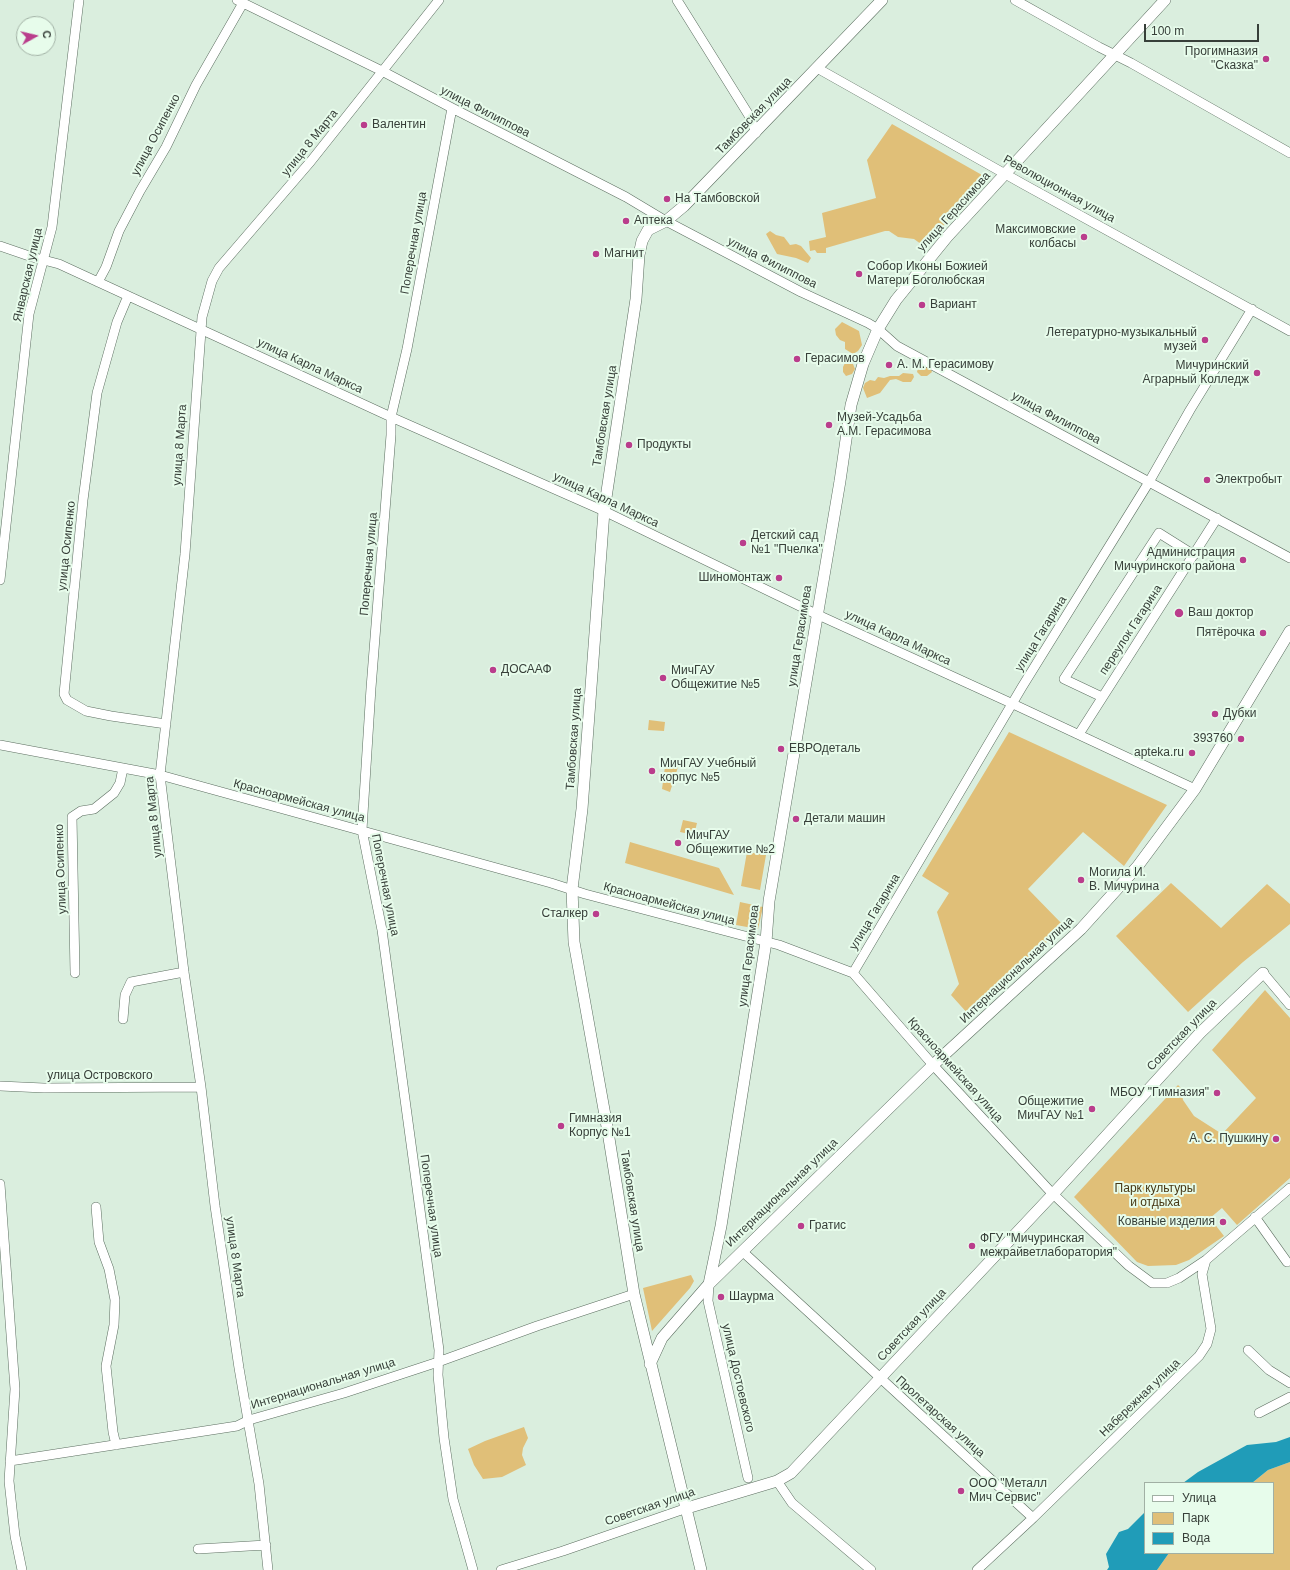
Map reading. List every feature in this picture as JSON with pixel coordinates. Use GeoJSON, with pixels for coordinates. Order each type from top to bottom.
{"type":"FeatureCollection","features":[{"type":"Feature","properties":{"kind":"main road","name":"Тамбовская улица"},"geometry":{"type":"LineString","coordinates":[[701,1570],[634,1294],[608,1132],[574,942],[572,889],[582,808],[604,511],[636,299],[638,255],[642,241],[648,230],[666,221],[684,206],[756,133],[882,0]]}},
{"type":"Feature","properties":{"kind":"main road","name":"улица Герасимова"},"geometry":{"type":"LineString","coordinates":[[650,1364],[662,1338],[709,1284],[721,1226],[766,942],[769,900],[816,614],[840,482],[850,405],[863,364],[878,328],[896,300],[942,243],[1165,0]]}},
{"type":"Feature","properties":{"kind":"main road","name":"Интернациональная улица"},"geometry":{"type":"LineString","coordinates":[[709,1284],[933,1065],[1080,929],[1138,867],[1195,789],[1290,631]]}},
{"type":"Feature","properties":{"kind":"main road","name":"Советская улица"},"geometry":{"type":"LineString","coordinates":[[686,1508],[777,1481],[790,1473],[1054,1194],[1200,1033],[1263,973]]}},
{"type":"Feature","properties":{"kind":"street","name":"Январская улица"},"geometry":{"type":"LineString","coordinates":[[0,580],[29,314],[52,227],[79,0]]}},
{"type":"Feature","properties":{"kind":"street","name":"улица 8 Марта"},"geometry":{"type":"LineString","coordinates":[[268,1570],[260,1484],[239,1368],[216,1214],[160,775],[185,554],[202,317],[212,281],[219,268],[311,161],[439,0]]}},
{"type":"Feature","properties":{"kind":"street"},"geometry":{"type":"LineString","coordinates":[[677,0],[750,117],[756,133]]}},
{"type":"Feature","properties":{"kind":"street"},"geometry":{"type":"LineString","coordinates":[[1015,0],[1114,55],[1137,66],[1290,153]]}},
{"type":"Feature","properties":{"kind":"street","name":"улица Филиппова"},"geometry":{"type":"LineString","coordinates":[[240,2],[382,71],[626,197],[666,221],[801,292],[878,328],[897,346],[1290,558]]}},
{"type":"Feature","properties":{"kind":"street","name":"улица Осипенко"},"geometry":{"type":"LineString","coordinates":[[98,282],[106,267],[119,231],[140,191],[166,147],[240,2]]}},
{"type":"Feature","properties":{"kind":"street","name":"Революционная улица"},"geometry":{"type":"LineString","coordinates":[[817,68],[1006,174],[1252,308],[1290,331]]}},
{"type":"Feature","properties":{"kind":"street","name":"Поперечная улица"},"geometry":{"type":"LineString","coordinates":[[452,108],[407,349],[391,417],[391,435],[370,696],[362,830],[382,930],[439,1350],[438,1375],[444,1438],[453,1499],[473,1570]]}},
{"type":"Feature","properties":{"kind":"street","name":"улица Карла Маркса"},"geometry":{"type":"LineString","coordinates":[[0,246],[59,264],[391,417],[604,511],[816,614],[1079,734],[1195,789]]}},
{"type":"Feature","properties":{"kind":"street","name":"улица Осипенко"},"geometry":{"type":"LineString","coordinates":[[128,296],[117,322],[97,393],[83,500],[64,694],[68,700],[86,711],[166,724]]}},
{"type":"Feature","properties":{"kind":"street","name":"улица Гагарина"},"geometry":{"type":"LineString","coordinates":[[853,973],[1013,704],[1149,482],[1190,410],[1252,308]]}},
{"type":"Feature","properties":{"kind":"street","name":"переулок Гагарина"},"geometry":{"type":"LineString","coordinates":[[1079,734],[1217,518]]}},
{"type":"Feature","properties":{"kind":"street"},"geometry":{"type":"LineString","coordinates":[[1102,697],[1064,679],[1159,534],[1194,555]]}},
{"type":"Feature","properties":{"kind":"street","name":"Красноармейская улица"},"geometry":{"type":"LineString","coordinates":[[0,746],[160,775],[362,830],[572,889],[585,894],[779,945],[853,973],[933,1065],[1054,1194],[1130,1266],[1152,1283],[1167,1282],[1179,1278],[1206,1260]]}},
{"type":"Feature","properties":{"kind":"street","name":"улица Осипенко"},"geometry":{"type":"LineString","coordinates":[[75,973],[72,817],[81,811],[94,809],[114,793],[120,783],[123,768]]}},
{"type":"Feature","properties":{"kind":"street"},"geometry":{"type":"LineString","coordinates":[[123,1020],[126,995],[131,982],[184,972]]}},
{"type":"Feature","properties":{"kind":"street"},"geometry":{"type":"LineString","coordinates":[[1263,973],[1290,1005]]}},
{"type":"Feature","properties":{"kind":"street","name":"улица Островского"},"geometry":{"type":"LineString","coordinates":[[0,1086],[44,1088],[201,1087]]}},
{"type":"Feature","properties":{"kind":"street"},"geometry":{"type":"LineString","coordinates":[[0,1184],[15,1389],[9,1481],[10,1502],[22,1570]]}},
{"type":"Feature","properties":{"kind":"street"},"geometry":{"type":"LineString","coordinates":[[1206,1260],[1290,1188]]}},
{"type":"Feature","properties":{"kind":"street"},"geometry":{"type":"LineString","coordinates":[[96,1207],[100,1242],[110,1269],[114,1300],[114,1325],[106,1366],[113,1432],[116,1445]]}},
{"type":"Feature","properties":{"kind":"street"},"geometry":{"type":"LineString","coordinates":[[1255,1217],[1287,1262]]}},
{"type":"Feature","properties":{"kind":"street","name":"Пролетарская улица"},"geometry":{"type":"LineString","coordinates":[[742,1251],[1033,1518]]}},
{"type":"Feature","properties":{"kind":"street","name":"Набережная улица"},"geometry":{"type":"LineString","coordinates":[[977,1570],[1033,1518],[1200,1356],[1207,1344],[1211,1329],[1202,1274],[1206,1260]]}},
{"type":"Feature","properties":{"kind":"street","name":"улица Достоевского"},"geometry":{"type":"LineString","coordinates":[[709,1284],[708,1301],[748,1478]]}},
{"type":"Feature","properties":{"kind":"street","name":"Интернациональная улица"},"geometry":{"type":"LineString","coordinates":[[10,1461],[237,1426],[249,1420],[344,1393],[438,1362],[537,1326],[634,1294]]}},
{"type":"Feature","properties":{"kind":"street"},"geometry":{"type":"LineString","coordinates":[[1248,1350],[1269,1370],[1290,1383]]}},
{"type":"Feature","properties":{"kind":"street"},"geometry":{"type":"LineString","coordinates":[[1259,1413],[1290,1397]]}},
{"type":"Feature","properties":{"kind":"street"},"geometry":{"type":"LineString","coordinates":[[777,1481],[792,1503],[871,1570]]}},
{"type":"Feature","properties":{"kind":"street","name":"Советская улица"},"geometry":{"type":"LineString","coordinates":[[501,1570],[563,1551],[686,1508]]}},
{"type":"Feature","properties":{"kind":"street"},"geometry":{"type":"LineString","coordinates":[[198,1549],[266,1545]]}},
{"type":"Feature","properties":{"kind":"green space"},"geometry":{"type":"Polygon","coordinates":[[[892,124],[982,175],[984,179],[983,182],[925,247],[914,239],[898,237],[889,231],[885,231],[826,248],[826,253],[817,253],[815,250],[810,251],[809,241],[826,237],[822,213],[876,198],[867,160],[892,124]]]}},
{"type":"Feature","properties":{"kind":"green space"},"geometry":{"type":"Polygon","coordinates":[[[770,231],[776,235],[784,237],[790,245],[796,244],[801,246],[811,258],[808,263],[796,258],[777,254],[766,234],[770,231]]]}},
{"type":"Feature","properties":{"kind":"green space"},"geometry":{"type":"Polygon","coordinates":[[[842,322],[859,331],[862,345],[858,351],[853,354],[845,349],[845,342],[840,340],[836,335],[835,329],[842,322]]]}},
{"type":"Feature","properties":{"kind":"green space"},"geometry":{"type":"Polygon","coordinates":[[[845,363],[853,364],[855,369],[852,374],[846,376],[843,372],[845,363]]]}},
{"type":"Feature","properties":{"kind":"green space"},"geometry":{"type":"Polygon","coordinates":[[[923,364],[930,367],[932,372],[927,376],[921,376],[917,372],[918,368],[923,364]]]}},
{"type":"Feature","properties":{"kind":"green space"},"geometry":{"type":"Polygon","coordinates":[[[903,373],[913,374],[914,377],[911,382],[903,382],[896,379],[890,380],[880,393],[867,398],[863,388],[865,383],[870,380],[875,381],[878,377],[884,378],[899,376],[903,373]]]}},
{"type":"Feature","properties":{"kind":"green space"},"geometry":{"type":"Polygon","coordinates":[[[649,720],[665,722],[664,731],[648,730],[649,720]]]}},
{"type":"Feature","properties":{"kind":"green space"},"geometry":{"type":"Polygon","coordinates":[[[1009,732],[1167,805],[1124,866],[1083,832],[1028,889],[1064,926],[969,1015],[951,995],[959,984],[937,912],[949,893],[922,876],[1009,732]]]}},
{"type":"Feature","properties":{"kind":"green space"},"geometry":{"type":"Polygon","coordinates":[[[666,759],[679,764],[670,792],[662,789],[666,759]]]}},
{"type":"Feature","properties":{"kind":"green space"},"geometry":{"type":"Polygon","coordinates":[[[683,820],[697,823],[694,835],[680,832],[683,820]]]}},
{"type":"Feature","properties":{"kind":"green space"},"geometry":{"type":"Polygon","coordinates":[[[630,842],[719,868],[734,895],[625,863],[630,842]]]}},
{"type":"Feature","properties":{"kind":"green space"},"geometry":{"type":"Polygon","coordinates":[[[747,852],[766,855],[760,890],[741,886],[747,852]]]}},
{"type":"Feature","properties":{"kind":"green space"},"geometry":{"type":"Polygon","coordinates":[[[1171,883],[1221,928],[1267,884],[1290,904],[1290,924],[1243,962],[1188,1012],[1116,936],[1171,883]]]}},
{"type":"Feature","properties":{"kind":"green space"},"geometry":{"type":"Polygon","coordinates":[[[740,902],[763,907],[758,929],[736,925],[740,902]]]}},
{"type":"Feature","properties":{"kind":"green space","name":"Парк культуры и отдыха"},"geometry":{"type":"Polygon","coordinates":[[[1265,990],[1290,1018],[1290,1178],[1237,1225],[1222,1208],[1210,1218],[1224,1236],[1189,1260],[1176,1265],[1148,1266],[1137,1262],[1074,1197],[1178,1085],[1181,1088],[1183,1100],[1194,1116],[1222,1134],[1256,1098],[1212,1050],[1265,990]]]}},
{"type":"Feature","properties":{"kind":"green space"},"geometry":{"type":"Polygon","coordinates":[[[691,1275],[694,1281],[690,1288],[652,1331],[643,1288],[691,1275]]]}},
{"type":"Feature","properties":{"kind":"green space"},"geometry":{"type":"Polygon","coordinates":[[[524,1427],[528,1438],[523,1448],[522,1455],[526,1465],[502,1477],[483,1479],[474,1465],[468,1449],[485,1441],[524,1427]]]}},
{"type":"Feature","properties":{"kind":"green space"},"geometry":{"type":"Polygon","coordinates":[[[1290,1462],[1290,1570],[1157,1570],[1168,1554],[1274,1554],[1274,1482],[1253,1482],[1268,1470],[1290,1462]]]}},
{"type":"Feature","properties":{"kind":"water"},"geometry":{"type":"Polygon","coordinates":[[[1290,1437],[1290,1462],[1268,1470],[1253,1482],[1184,1482],[1198,1472],[1247,1445],[1276,1442],[1290,1437]]]}},
{"type":"Feature","properties":{"kind":"water"},"geometry":{"type":"Polygon","coordinates":[[[1144,1513],[1144,1554],[1168,1554],[1157,1570],[1107,1570],[1109,1567],[1106,1554],[1119,1532],[1128,1529],[1144,1513]]]}},
{"type":"Feature","properties":{"kind":"place","name":"Прогимназия \"Сказка\""},"geometry":{"type":"Point","coordinates":[1266,59]}},
{"type":"Feature","properties":{"kind":"place","name":"Валентин"},"geometry":{"type":"Point","coordinates":[364,125]}},
{"type":"Feature","properties":{"kind":"place","name":"На Тамбовской"},"geometry":{"type":"Point","coordinates":[667,199]}},
{"type":"Feature","properties":{"kind":"place","name":"Аптека"},"geometry":{"type":"Point","coordinates":[626,221]}},
{"type":"Feature","properties":{"kind":"place","name":"Максимовские колбасы"},"geometry":{"type":"Point","coordinates":[1084,237]}},
{"type":"Feature","properties":{"kind":"place","name":"Магнит"},"geometry":{"type":"Point","coordinates":[596,254]}},
{"type":"Feature","properties":{"kind":"place","name":"Собор Иконы Божией Матери Боголюбская"},"geometry":{"type":"Point","coordinates":[859,274]}},
{"type":"Feature","properties":{"kind":"place","name":"Вариант"},"geometry":{"type":"Point","coordinates":[922,305]}},
{"type":"Feature","properties":{"kind":"place","name":"Летературно-музыкальный музей"},"geometry":{"type":"Point","coordinates":[1205,340]}},
{"type":"Feature","properties":{"kind":"place","name":"Герасимов"},"geometry":{"type":"Point","coordinates":[797,359]}},
{"type":"Feature","properties":{"kind":"place","name":"А. М. Герасимову"},"geometry":{"type":"Point","coordinates":[889,365]}},
{"type":"Feature","properties":{"kind":"place","name":"Мичуринский Аграрный Колледж"},"geometry":{"type":"Point","coordinates":[1257,373]}},
{"type":"Feature","properties":{"kind":"place","name":"Музей-Усадьба А.М. Герасимова"},"geometry":{"type":"Point","coordinates":[829,425]}},
{"type":"Feature","properties":{"kind":"place","name":"Продукты"},"geometry":{"type":"Point","coordinates":[629,445]}},
{"type":"Feature","properties":{"kind":"place","name":"Электробыт"},"geometry":{"type":"Point","coordinates":[1207,480]}},
{"type":"Feature","properties":{"kind":"place","name":"Детский сад №1 \"Пчелка\""},"geometry":{"type":"Point","coordinates":[743,543]}},
{"type":"Feature","properties":{"kind":"place","name":"Администрация Мичуринского района"},"geometry":{"type":"Point","coordinates":[1243,560]}},
{"type":"Feature","properties":{"kind":"place","name":"Шиномонтаж"},"geometry":{"type":"Point","coordinates":[779,578]}},
{"type":"Feature","properties":{"kind":"place","name":"Ваш доктор"},"geometry":{"type":"Point","coordinates":[1179,613]}},
{"type":"Feature","properties":{"kind":"place","name":"Пятёрочка"},"geometry":{"type":"Point","coordinates":[1263,633]}},
{"type":"Feature","properties":{"kind":"place","name":"ДОСААФ"},"geometry":{"type":"Point","coordinates":[493,670]}},
{"type":"Feature","properties":{"kind":"place","name":"МичГАУ Общежитие №5"},"geometry":{"type":"Point","coordinates":[663,678]}},
{"type":"Feature","properties":{"kind":"place","name":"Дубки"},"geometry":{"type":"Point","coordinates":[1215,714]}},
{"type":"Feature","properties":{"kind":"place","name":"393760"},"geometry":{"type":"Point","coordinates":[1241,739]}},
{"type":"Feature","properties":{"kind":"place","name":"ЕВРОдеталь"},"geometry":{"type":"Point","coordinates":[781,749]}},
{"type":"Feature","properties":{"kind":"place","name":"apteka.ru"},"geometry":{"type":"Point","coordinates":[1192,753]}},
{"type":"Feature","properties":{"kind":"place","name":"МичГАУ Учебный корпус №5"},"geometry":{"type":"Point","coordinates":[652,771]}},
{"type":"Feature","properties":{"kind":"place","name":"Детали машин"},"geometry":{"type":"Point","coordinates":[796,819]}},
{"type":"Feature","properties":{"kind":"place","name":"МичГАУ Общежитие №2"},"geometry":{"type":"Point","coordinates":[678,843]}},
{"type":"Feature","properties":{"kind":"place","name":"Могила И. В. Мичурина"},"geometry":{"type":"Point","coordinates":[1081,880]}},
{"type":"Feature","properties":{"kind":"place","name":"Сталкер"},"geometry":{"type":"Point","coordinates":[596,914]}},
{"type":"Feature","properties":{"kind":"place","name":"МБОУ \"Гимназия\""},"geometry":{"type":"Point","coordinates":[1217,1093]}},
{"type":"Feature","properties":{"kind":"place","name":"Общежитие МичГАУ №1"},"geometry":{"type":"Point","coordinates":[1092,1109]}},
{"type":"Feature","properties":{"kind":"place","name":"Гимназия Корпус №1"},"geometry":{"type":"Point","coordinates":[561,1126]}},
{"type":"Feature","properties":{"kind":"place","name":"А. С. Пушкину"},"geometry":{"type":"Point","coordinates":[1276,1139]}},
{"type":"Feature","properties":{"kind":"place","name":"Кованые изделия"},"geometry":{"type":"Point","coordinates":[1223,1222]}},
{"type":"Feature","properties":{"kind":"place","name":"Гратис"},"geometry":{"type":"Point","coordinates":[801,1226]}},
{"type":"Feature","properties":{"kind":"place","name":"ФГУ \"Мичуринская межрайветлаборатория\""},"geometry":{"type":"Point","coordinates":[972,1246]}},
{"type":"Feature","properties":{"kind":"place","name":"Шаурма"},"geometry":{"type":"Point","coordinates":[721,1297]}},
{"type":"Feature","properties":{"kind":"place","name":"ООО \"Металл Мич Сервис\""},"geometry":{"type":"Point","coordinates":[961,1491]}}]}
